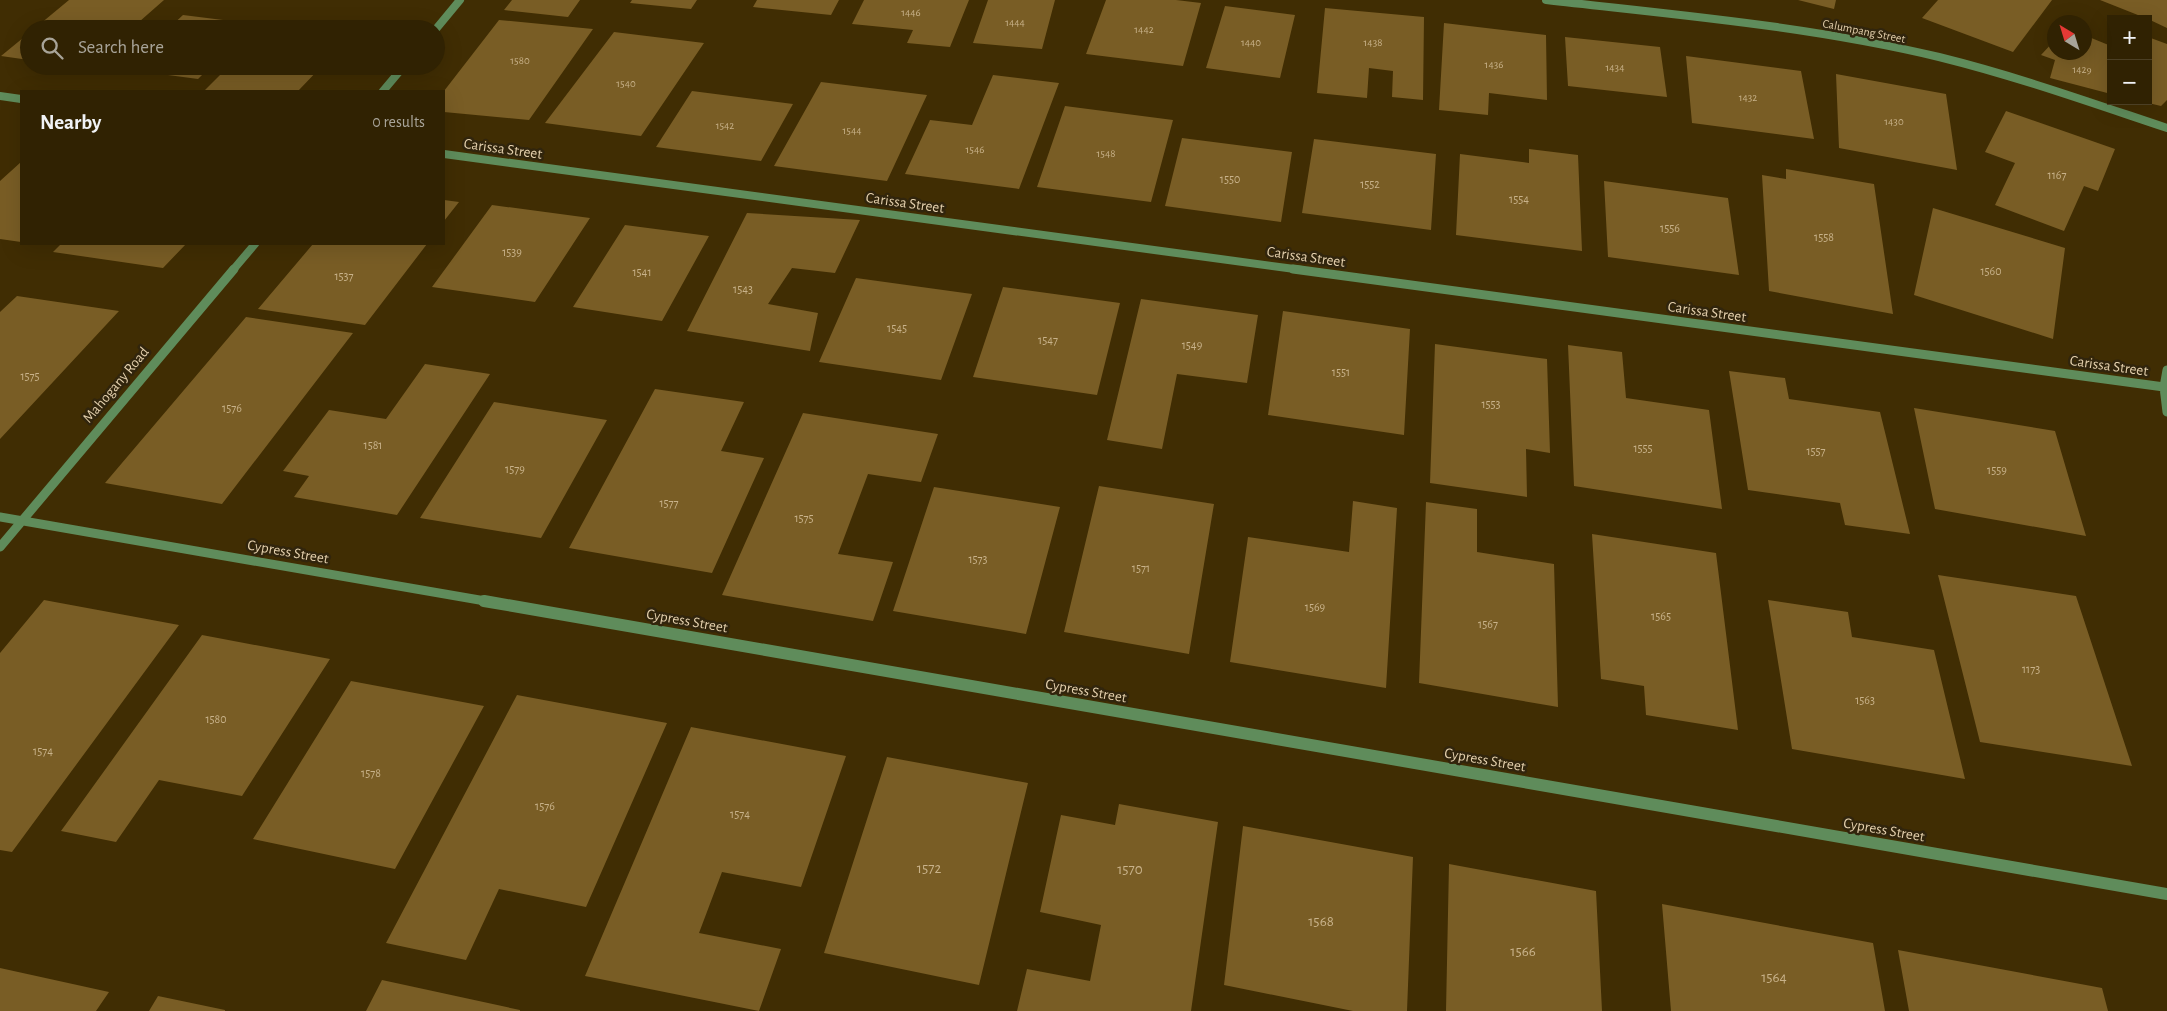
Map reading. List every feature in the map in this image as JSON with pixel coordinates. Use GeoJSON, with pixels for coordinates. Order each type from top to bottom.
{"type":"FeatureCollection","features":[{"type":"Feature","properties":{"kind":"street"},"geometry":{"type":"LineString","coordinates":[[443,20],[460,0]]}},
{"type":"Feature","properties":{"kind":"street","name":"Calumpang Street"},"geometry":{"type":"LineString","coordinates":[[1546,0],[1796,29],[1939,57],[2038,85],[2167,128]]}},
{"type":"Feature","properties":{"kind":"street"},"geometry":{"type":"LineString","coordinates":[[384,90],[396,75]]}},
{"type":"Feature","properties":{"kind":"street"},"geometry":{"type":"LineString","coordinates":[[0,96],[20,99]]}},
{"type":"Feature","properties":{"kind":"street","name":"Carissa Street"},"geometry":{"type":"LineString","coordinates":[[445,154],[2164,387]]}},
{"type":"Feature","properties":{"kind":"street","name":"Mahogany Road"},"geometry":{"type":"LineString","coordinates":[[0,547],[254,245]]}},
{"type":"Feature","properties":{"kind":"street"},"geometry":{"type":"LineString","coordinates":[[2167,370],[2164,387],[2167,412]]}},
{"type":"Feature","properties":{"kind":"street","name":"Cypress Street"},"geometry":{"type":"LineString","coordinates":[[0,517],[2167,894]]}},
{"type":"Feature","properties":{"kind":"building"},"geometry":{"type":"Polygon","coordinates":[[[69,0],[164,0],[141,20],[45,20],[69,0]]]}},
{"type":"Feature","properties":{"kind":"building"},"geometry":{"type":"Polygon","coordinates":[[[512,0],[580,0],[568,17],[504,10],[512,0]]]}},
{"type":"Feature","properties":{"kind":"building"},"geometry":{"type":"Polygon","coordinates":[[[632,0],[697,0],[691,9],[630,3],[632,0]]]}},
{"type":"Feature","properties":{"kind":"building"},"geometry":{"type":"Polygon","coordinates":[[[757,0],[839,0],[831,15],[753,7],[757,0]]]}},
{"type":"Feature","properties":{"kind":"building"},"geometry":{"type":"Polygon","coordinates":[[[864,0],[969,0],[950,47],[907,43],[913,30],[852,24],[864,0]]]}},
{"type":"Feature","properties":{"kind":"building"},"geometry":{"type":"Polygon","coordinates":[[[988,0],[1055,0],[1042,49],[973,43],[988,0]]]}},
{"type":"Feature","properties":{"kind":"building"},"geometry":{"type":"Polygon","coordinates":[[[1106,0],[1176,0],[1201,3],[1183,66],[1086,54],[1106,0]]]}},
{"type":"Feature","properties":{"kind":"building"},"geometry":{"type":"Polygon","coordinates":[[[1798,0],[1836,0],[1834,9],[1798,0]]]}},
{"type":"Feature","properties":{"kind":"building"},"geometry":{"type":"Polygon","coordinates":[[[1938,0],[2052,0],[2013,52],[1922,18],[1938,0]]]}},
{"type":"Feature","properties":{"kind":"building"},"geometry":{"type":"Polygon","coordinates":[[[2100,0],[2167,0],[2167,28],[2152,21],[2152,15],[2138,15],[2100,0]]]}},
{"type":"Feature","properties":{"kind":"building"},"geometry":{"type":"Polygon","coordinates":[[[1225,6],[1295,15],[1280,78],[1206,68],[1225,6]]]}},
{"type":"Feature","properties":{"kind":"building"},"geometry":{"type":"Polygon","coordinates":[[[1325,8],[1424,17],[1423,100],[1392,97],[1393,71],[1369,68],[1367,98],[1317,93],[1325,8]]]}},
{"type":"Feature","properties":{"kind":"building"},"geometry":{"type":"Polygon","coordinates":[[[183,15],[223,20],[178,20],[183,15]]]}},
{"type":"Feature","properties":{"kind":"building"},"geometry":{"type":"Polygon","coordinates":[[[499,20],[593,29],[529,120],[445,112],[445,90],[499,20]]]}},
{"type":"Feature","properties":{"kind":"building"},"geometry":{"type":"Polygon","coordinates":[[[1444,23],[1546,35],[1547,100],[1489,93],[1488,115],[1439,110],[1444,23]]]}},
{"type":"Feature","properties":{"kind":"building"},"geometry":{"type":"Polygon","coordinates":[[[614,32],[704,43],[641,136],[545,123],[614,32]]]}},
{"type":"Feature","properties":{"kind":"building"},"geometry":{"type":"Polygon","coordinates":[[[1565,37],[1660,47],[1667,97],[1568,86],[1565,37]]]}},
{"type":"Feature","properties":{"kind":"building"},"geometry":{"type":"Polygon","coordinates":[[[2092,38],[2107,44],[2107,93],[2050,78],[2055,60],[2092,60],[2092,38]]]}},
{"type":"Feature","properties":{"kind":"building"},"geometry":{"type":"Polygon","coordinates":[[[2152,38],[2167,44],[2167,100],[2161,106],[2152,104],[2152,38]]]}},
{"type":"Feature","properties":{"kind":"building"},"geometry":{"type":"Polygon","coordinates":[[[20,40],[20,59],[1,56],[20,40]]]}},
{"type":"Feature","properties":{"kind":"building"},"geometry":{"type":"Polygon","coordinates":[[[2047,49],[2047,57],[2041,55],[2047,49]]]}},
{"type":"Feature","properties":{"kind":"building"},"geometry":{"type":"Polygon","coordinates":[[[1686,56],[1801,71],[1814,139],[1692,123],[1686,56]]]}},
{"type":"Feature","properties":{"kind":"building"},"geometry":{"type":"Polygon","coordinates":[[[1836,74],[1946,94],[1957,170],[1839,148],[1836,74]]]}},
{"type":"Feature","properties":{"kind":"building"},"geometry":{"type":"Polygon","coordinates":[[[168,75],[202,75],[198,79],[168,75]]]}},
{"type":"Feature","properties":{"kind":"building"},"geometry":{"type":"Polygon","coordinates":[[[220,75],[313,75],[299,90],[205,90],[220,75]]]}},
{"type":"Feature","properties":{"kind":"building"},"geometry":{"type":"Polygon","coordinates":[[[993,75],[1059,83],[1019,189],[905,174],[930,120],[972,125],[993,75]]]}},
{"type":"Feature","properties":{"kind":"building"},"geometry":{"type":"Polygon","coordinates":[[[821,82],[927,95],[887,181],[774,166],[821,82]]]}},
{"type":"Feature","properties":{"kind":"building"},"geometry":{"type":"Polygon","coordinates":[[[692,91],[793,104],[761,161],[656,147],[692,91]]]}},
{"type":"Feature","properties":{"kind":"building"},"geometry":{"type":"Polygon","coordinates":[[[1065,106],[1173,120],[1151,202],[1037,187],[1065,106]]]}},
{"type":"Feature","properties":{"kind":"building"},"geometry":{"type":"Polygon","coordinates":[[[2006,111],[2115,149],[2098,191],[2084,186],[2064,231],[1995,205],[2015,163],[1985,152],[2006,111]]]}},
{"type":"Feature","properties":{"kind":"building"},"geometry":{"type":"Polygon","coordinates":[[[1182,138],[1292,152],[1281,222],[1165,206],[1182,138]]]}},
{"type":"Feature","properties":{"kind":"building"},"geometry":{"type":"Polygon","coordinates":[[[1314,139],[1436,154],[1431,230],[1302,213],[1314,139]]]}},
{"type":"Feature","properties":{"kind":"building"},"geometry":{"type":"Polygon","coordinates":[[[1529,149],[1578,155],[1582,251],[1456,235],[1460,154],[1529,163],[1529,149]]]}},
{"type":"Feature","properties":{"kind":"building"},"geometry":{"type":"Polygon","coordinates":[[[20,163],[20,242],[0,239],[0,181],[20,163]]]}},
{"type":"Feature","properties":{"kind":"building"},"geometry":{"type":"Polygon","coordinates":[[[1786,169],[1874,184],[1893,314],[1769,291],[1762,175],[1786,179],[1786,169]]]}},
{"type":"Feature","properties":{"kind":"building"},"geometry":{"type":"Polygon","coordinates":[[[1604,181],[1728,198],[1739,275],[1608,257],[1604,181]]]}},
{"type":"Feature","properties":{"kind":"building"},"geometry":{"type":"Polygon","coordinates":[[[445,200],[459,202],[445,220],[445,200]]]}},
{"type":"Feature","properties":{"kind":"building"},"geometry":{"type":"Polygon","coordinates":[[[492,205],[590,218],[535,302],[432,287],[492,205]]]}},
{"type":"Feature","properties":{"kind":"building"},"geometry":{"type":"Polygon","coordinates":[[[1933,208],[2065,248],[2053,339],[1914,295],[1933,208]]]}},
{"type":"Feature","properties":{"kind":"building"},"geometry":{"type":"Polygon","coordinates":[[[747,213],[860,220],[835,273],[792,268],[768,304],[818,313],[810,351],[687,331],[747,213]]]}},
{"type":"Feature","properties":{"kind":"building"},"geometry":{"type":"Polygon","coordinates":[[[625,225],[709,236],[662,321],[573,307],[625,225]]]}},
{"type":"Feature","properties":{"kind":"building"},"geometry":{"type":"Polygon","coordinates":[[[60,245],[185,245],[163,268],[53,252],[60,245]]]}},
{"type":"Feature","properties":{"kind":"building"},"geometry":{"type":"Polygon","coordinates":[[[312,245],[426,245],[365,325],[258,309],[312,245]]]}},
{"type":"Feature","properties":{"kind":"building"},"geometry":{"type":"Polygon","coordinates":[[[856,278],[972,294],[941,380],[819,362],[856,278]]]}},
{"type":"Feature","properties":{"kind":"building"},"geometry":{"type":"Polygon","coordinates":[[[1003,287],[1120,303],[1097,395],[973,377],[1003,287]]]}},
{"type":"Feature","properties":{"kind":"building"},"geometry":{"type":"Polygon","coordinates":[[[17,296],[119,311],[0,439],[0,312],[17,296]]]}},
{"type":"Feature","properties":{"kind":"building"},"geometry":{"type":"Polygon","coordinates":[[[1141,299],[1258,315],[1247,383],[1177,374],[1162,449],[1107,440],[1141,299]]]}},
{"type":"Feature","properties":{"kind":"building"},"geometry":{"type":"Polygon","coordinates":[[[1283,311],[1410,329],[1404,435],[1268,415],[1283,311]]]}},
{"type":"Feature","properties":{"kind":"building"},"geometry":{"type":"Polygon","coordinates":[[[246,317],[353,333],[222,504],[105,483],[246,317]]]}},
{"type":"Feature","properties":{"kind":"building"},"geometry":{"type":"Polygon","coordinates":[[[1435,344],[1547,359],[1550,453],[1526,449],[1527,497],[1430,483],[1435,344]]]}},
{"type":"Feature","properties":{"kind":"building"},"geometry":{"type":"Polygon","coordinates":[[[1568,345],[1622,352],[1626,398],[1709,410],[1722,509],[1574,486],[1568,345]]]}},
{"type":"Feature","properties":{"kind":"building"},"geometry":{"type":"Polygon","coordinates":[[[425,364],[490,374],[397,515],[294,497],[309,476],[283,471],[329,410],[386,419],[425,364]]]}},
{"type":"Feature","properties":{"kind":"building"},"geometry":{"type":"Polygon","coordinates":[[[1729,371],[1785,378],[1789,399],[1880,412],[1910,534],[1845,525],[1840,503],[1748,490],[1729,371]]]}},
{"type":"Feature","properties":{"kind":"building"},"geometry":{"type":"Polygon","coordinates":[[[655,389],[744,402],[721,451],[764,458],[712,573],[569,548],[655,389]]]}},
{"type":"Feature","properties":{"kind":"building"},"geometry":{"type":"Polygon","coordinates":[[[494,402],[607,420],[541,538],[420,518],[494,402]]]}},
{"type":"Feature","properties":{"kind":"building"},"geometry":{"type":"Polygon","coordinates":[[[1914,408],[2055,431],[2086,536],[1935,509],[1914,408]]]}},
{"type":"Feature","properties":{"kind":"building"},"geometry":{"type":"Polygon","coordinates":[[[803,413],[938,434],[921,482],[868,474],[838,554],[893,562],[873,621],[722,595],[803,413]]]}},
{"type":"Feature","properties":{"kind":"building"},"geometry":{"type":"Polygon","coordinates":[[[1099,486],[1214,504],[1189,654],[1064,632],[1099,486]]]}},
{"type":"Feature","properties":{"kind":"building"},"geometry":{"type":"Polygon","coordinates":[[[934,487],[1060,507],[1026,634],[893,611],[934,487]]]}},
{"type":"Feature","properties":{"kind":"building"},"geometry":{"type":"Polygon","coordinates":[[[1353,501],[1397,508],[1386,688],[1230,662],[1248,537],[1349,552],[1353,501]]]}},
{"type":"Feature","properties":{"kind":"building"},"geometry":{"type":"Polygon","coordinates":[[[1426,502],[1477,509],[1477,552],[1554,564],[1558,707],[1419,683],[1426,502]]]}},
{"type":"Feature","properties":{"kind":"building"},"geometry":{"type":"Polygon","coordinates":[[[1592,534],[1716,553],[1738,730],[1646,715],[1644,686],[1601,679],[1592,534]]]}},
{"type":"Feature","properties":{"kind":"building"},"geometry":{"type":"Polygon","coordinates":[[[1938,575],[2076,596],[2132,766],[1980,742],[1938,575]]]}},
{"type":"Feature","properties":{"kind":"building"},"geometry":{"type":"Polygon","coordinates":[[[44,600],[179,625],[12,852],[0,850],[0,653],[44,600]]]}},
{"type":"Feature","properties":{"kind":"building"},"geometry":{"type":"Polygon","coordinates":[[[1768,600],[1848,612],[1852,637],[1934,650],[1965,779],[1792,749],[1768,600]]]}},
{"type":"Feature","properties":{"kind":"building"},"geometry":{"type":"Polygon","coordinates":[[[202,635],[330,659],[242,796],[159,780],[116,842],[61,831],[202,635]]]}},
{"type":"Feature","properties":{"kind":"building"},"geometry":{"type":"Polygon","coordinates":[[[351,681],[484,706],[395,869],[253,839],[351,681]]]}},
{"type":"Feature","properties":{"kind":"building"},"geometry":{"type":"Polygon","coordinates":[[[517,695],[667,723],[586,907],[499,889],[466,960],[386,943],[517,695]]]}},
{"type":"Feature","properties":{"kind":"building"},"geometry":{"type":"Polygon","coordinates":[[[691,727],[846,756],[801,887],[722,872],[699,933],[781,949],[759,1011],[585,976],[691,727]]]}},
{"type":"Feature","properties":{"kind":"building"},"geometry":{"type":"Polygon","coordinates":[[[887,757],[1028,783],[979,985],[824,953],[887,757]]]}},
{"type":"Feature","properties":{"kind":"building"},"geometry":{"type":"Polygon","coordinates":[[[1119,804],[1218,822],[1191,1011],[1017,1011],[1027,969],[1090,981],[1101,925],[1040,912],[1061,815],[1115,825],[1119,804]]]}},
{"type":"Feature","properties":{"kind":"building"},"geometry":{"type":"Polygon","coordinates":[[[1243,826],[1413,857],[1407,1011],[1353,1011],[1224,985],[1243,826]]]}},
{"type":"Feature","properties":{"kind":"building"},"geometry":{"type":"Polygon","coordinates":[[[1449,864],[1596,891],[1602,1011],[1446,1011],[1449,864]]]}},
{"type":"Feature","properties":{"kind":"building"},"geometry":{"type":"Polygon","coordinates":[[[1662,904],[1873,943],[1885,1011],[1671,1011],[1662,904]]]}},
{"type":"Feature","properties":{"kind":"building"},"geometry":{"type":"Polygon","coordinates":[[[1898,950],[2102,988],[2108,1011],[1909,1011],[1898,950]]]}},
{"type":"Feature","properties":{"kind":"building"},"geometry":{"type":"Polygon","coordinates":[[[0,968],[109,992],[96,1011],[0,1011],[0,968]]]}},
{"type":"Feature","properties":{"kind":"building"},"geometry":{"type":"Polygon","coordinates":[[[382,980],[520,1010],[520,1011],[366,1011],[382,980]]]}},
{"type":"Feature","properties":{"kind":"building"},"geometry":{"type":"Polygon","coordinates":[[[158,996],[225,1010],[225,1011],[149,1011],[158,996]]]}}]}
